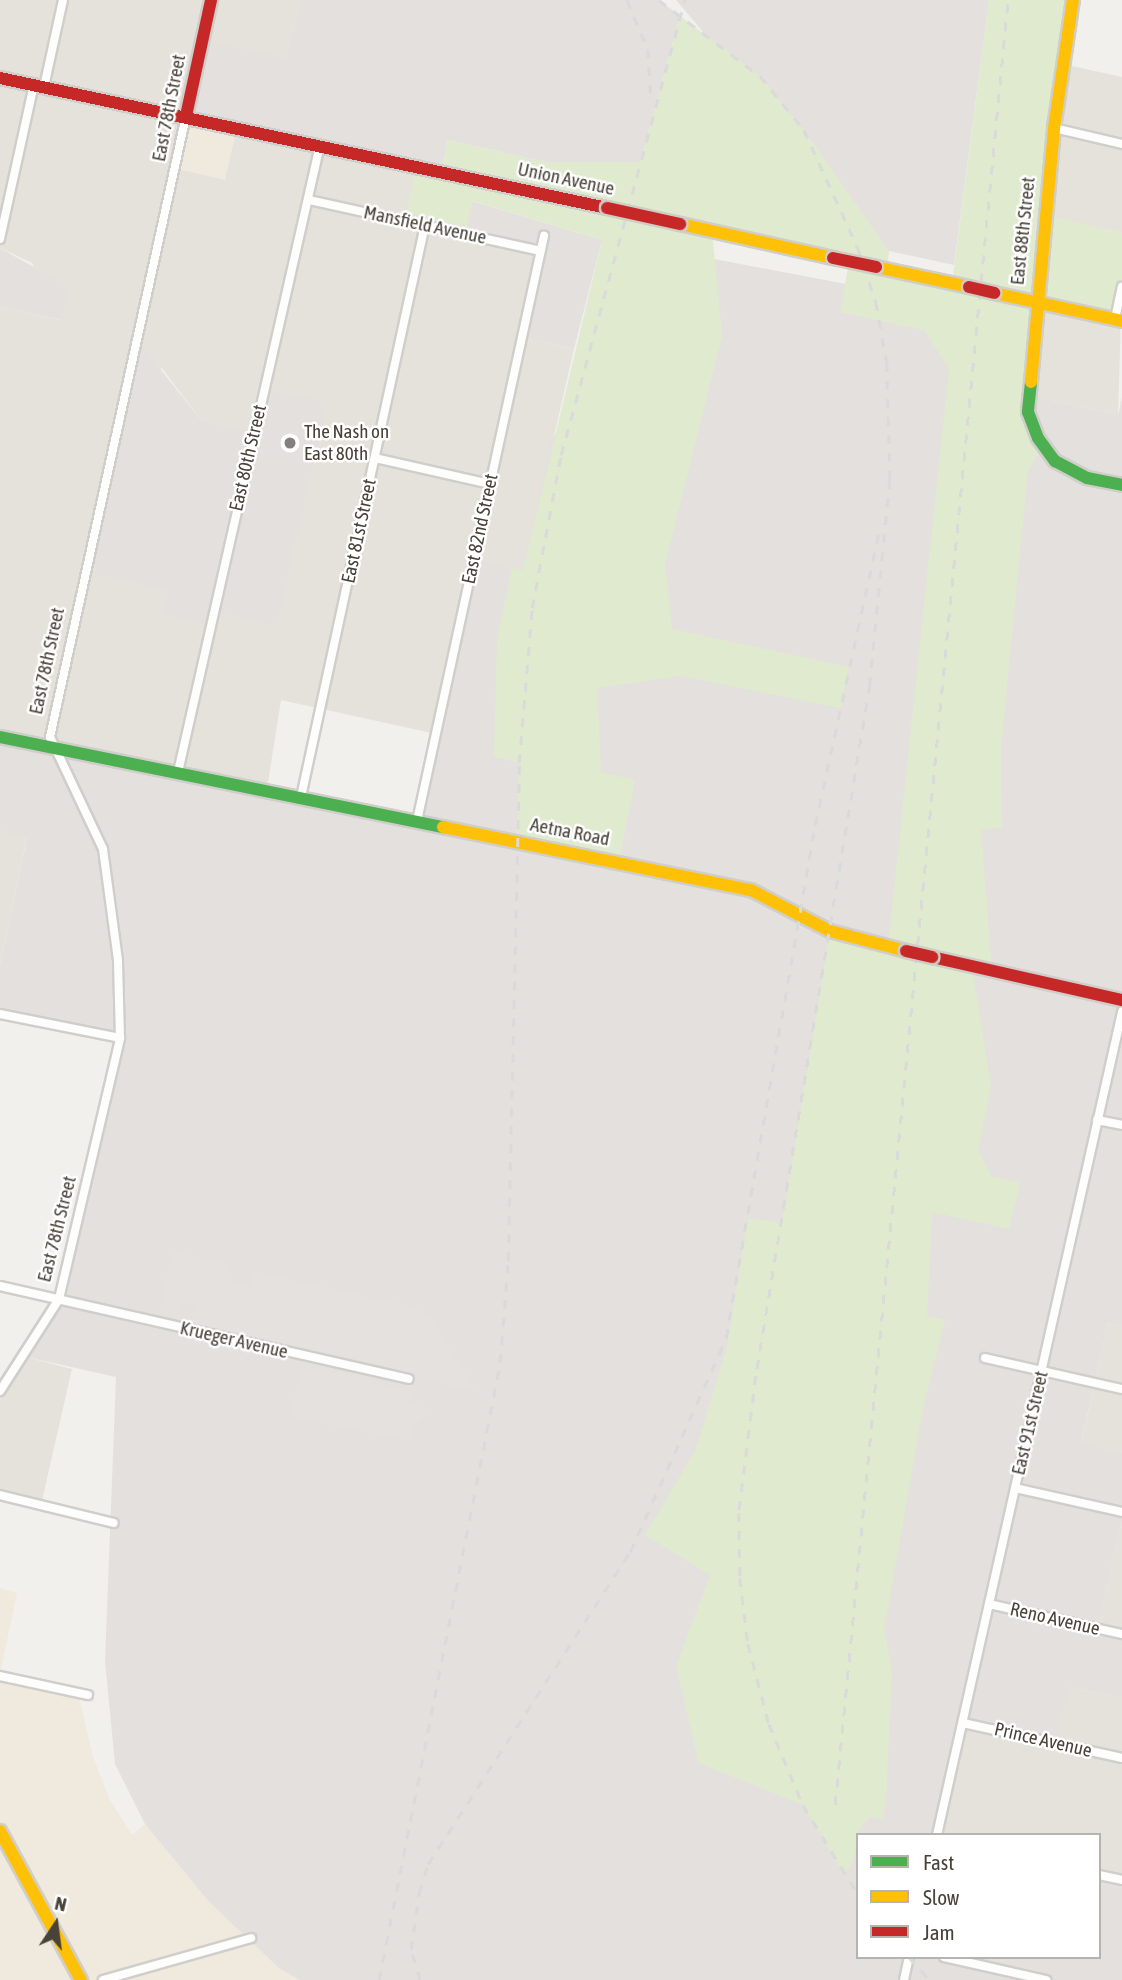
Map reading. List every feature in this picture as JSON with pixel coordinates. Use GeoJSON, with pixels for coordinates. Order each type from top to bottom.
{"type":"FeatureCollection","features":[{"type":"Feature","properties":{"kind":"street"},"geometry":{"type":"LineString","coordinates":[[0,239],[63,0]]}},
{"type":"Feature","properties":{"kind":"street","name":"East 78th Street"},"geometry":{"type":"LineString","coordinates":[[0,1391],[59,1299],[120,1038],[118,960],[103,849],[50,737],[211,0]]}},
{"type":"Feature","properties":{"kind":"street","name":"East 88th Street"},"geometry":{"type":"LineString","coordinates":[[1073,0],[1054,128],[1035,301],[1028,412],[1038,439],[1055,461],[1087,478],[1122,485]]}},
{"type":"Feature","properties":{"kind":"street","name":"Union Avenue"},"geometry":{"type":"LineString","coordinates":[[0,78],[320,145],[1118,320]]}},
{"type":"Feature","properties":{"kind":"street"},"geometry":{"type":"LineString","coordinates":[[1054,128],[1122,144]]}},
{"type":"Feature","properties":{"kind":"street","name":"East 80th Street"},"geometry":{"type":"LineString","coordinates":[[178,772],[320,145]]}},
{"type":"Feature","properties":{"kind":"street","name":"Mansfield Avenue"},"geometry":{"type":"LineString","coordinates":[[309,200],[540,251]]}},
{"type":"Feature","properties":{"kind":"street","name":"East 81st Street"},"geometry":{"type":"LineString","coordinates":[[301,797],[425,225]]}},
{"type":"Feature","properties":{"kind":"street","name":"East 82nd Street"},"geometry":{"type":"LineString","coordinates":[[417,821],[544,236]]}},
{"type":"Feature","properties":{"kind":"street"},"geometry":{"type":"LineString","coordinates":[[1118,320],[1122,287]]}},
{"type":"Feature","properties":{"kind":"street"},"geometry":{"type":"LineString","coordinates":[[375,458],[490,484]]}},
{"type":"Feature","properties":{"kind":"street","name":"Aetna Road"},"geometry":{"type":"LineString","coordinates":[[0,739],[55,747],[751,890],[830,931],[1122,1000]]}},
{"type":"Feature","properties":{"kind":"street","name":"East 91st Street"},"geometry":{"type":"LineString","coordinates":[[937,1833],[1122,1012]]}},
{"type":"Feature","properties":{"kind":"street"},"geometry":{"type":"LineString","coordinates":[[0,1014],[120,1038]]}},
{"type":"Feature","properties":{"kind":"street"},"geometry":{"type":"LineString","coordinates":[[1097,1119],[1122,1125]]}},
{"type":"Feature","properties":{"kind":"street","name":"Krueger Avenue"},"geometry":{"type":"LineString","coordinates":[[0,1286],[409,1379]]}},
{"type":"Feature","properties":{"kind":"street"},"geometry":{"type":"LineString","coordinates":[[985,1358],[1122,1389]]}},
{"type":"Feature","properties":{"kind":"street"},"geometry":{"type":"LineString","coordinates":[[1016,1488],[1122,1512]]}},
{"type":"Feature","properties":{"kind":"street"},"geometry":{"type":"LineString","coordinates":[[0,1495],[114,1523]]}},
{"type":"Feature","properties":{"kind":"street","name":"Reno Avenue"},"geometry":{"type":"LineString","coordinates":[[989,1604],[1122,1634]]}},
{"type":"Feature","properties":{"kind":"street"},"geometry":{"type":"LineString","coordinates":[[0,1676],[88,1695]]}},
{"type":"Feature","properties":{"kind":"street","name":"Prince Avenue"},"geometry":{"type":"LineString","coordinates":[[963,1723],[1122,1758]]}},
{"type":"Feature","properties":{"kind":"street"},"geometry":{"type":"LineString","coordinates":[[0,1831],[81,1980]]}},
{"type":"Feature","properties":{"kind":"street"},"geometry":{"type":"LineString","coordinates":[[1101,1875],[1122,1880]]}},
{"type":"Feature","properties":{"kind":"street"},"geometry":{"type":"LineString","coordinates":[[103,1980],[251,1938]]}},
{"type":"Feature","properties":{"kind":"street"},"geometry":{"type":"LineString","coordinates":[[904,1980],[909,1959]]}},
{"type":"Feature","properties":{"kind":"street"},"geometry":{"type":"LineString","coordinates":[[953,1959],[1046,1980]]}},
{"type":"Feature","properties":{"kind":"shaded area"},"geometry":{"type":"Polygon","coordinates":[[[0,0],[300,0],[286,58],[237,128],[416,166],[540,251],[522,337],[574,349],[523,571],[436,734],[281,700],[267,789],[0,742],[0,307],[60,320],[32,263],[0,248],[0,0]],[[161,367],[167,590],[162,614],[254,434],[201,420],[161,367]]]}},
{"type":"Feature","properties":{"kind":"shaded area"},"geometry":{"type":"Polygon","coordinates":[[[300,0],[659,0],[680,16],[640,162],[546,162],[448,140],[441,171],[186,116],[202,40],[286,58],[300,0]]]}},
{"type":"Feature","properties":{"kind":"shaded area"},"geometry":{"type":"Polygon","coordinates":[[[676,0],[989,0],[954,265],[889,251],[676,0]]]}},
{"type":"Feature","properties":{"kind":"shaded area"},"geometry":{"type":"Polygon","coordinates":[[[1063,64],[1122,77],[1122,233],[1044,216],[1063,64]]]}},
{"type":"Feature","properties":{"kind":"shaded area"},"geometry":{"type":"Polygon","coordinates":[[[186,116],[237,128],[225,180],[177,169],[186,116]]]}},
{"type":"Feature","properties":{"kind":"shaded area"},"geometry":{"type":"Polygon","coordinates":[[[472,201],[602,240],[574,349],[522,337],[540,251],[464,234],[472,201]]]}},
{"type":"Feature","properties":{"kind":"shaded area"},"geometry":{"type":"Polygon","coordinates":[[[0,248],[68,286],[61,320],[0,307],[0,248]]]}},
{"type":"Feature","properties":{"kind":"shaded area"},"geometry":{"type":"Polygon","coordinates":[[[662,249],[956,305],[1029,395],[1118,415],[1122,398],[1122,1326],[1108,1323],[1081,1443],[1122,1453],[1122,1520],[1098,1628],[1122,1634],[1122,1698],[1069,1687],[1056,1743],[963,1723],[937,1833],[856,1833],[856,1959],[1101,1959],[1101,1875],[1122,1880],[1122,1980],[300,1980],[280,1969],[209,1902],[145,1824],[115,1764],[105,1661],[116,1377],[22,1356],[59,1299],[120,1039],[0,1014],[0,964],[27,838],[0,831],[0,742],[417,821],[473,560],[523,570],[551,441],[662,249]]]}},
{"type":"Feature","properties":{"kind":"shaded area"},"geometry":{"type":"Polygon","coordinates":[[[1122,287],[1118,415],[1029,395],[1035,301],[1122,287]]]}},
{"type":"Feature","properties":{"kind":"shaded area"},"geometry":{"type":"Polygon","coordinates":[[[138,341],[201,420],[254,433],[264,389],[327,403],[277,626],[214,612],[211,626],[161,614],[167,590],[86,572],[138,341]]]}},
{"type":"Feature","properties":{"kind":"shaded area"},"geometry":{"type":"Polygon","coordinates":[[[0,831],[27,837],[0,964],[0,831]]]}},
{"type":"Feature","properties":{"kind":"shaded area"},"geometry":{"type":"Polygon","coordinates":[[[173,1251],[228,1264],[225,1280],[251,1285],[255,1271],[415,1307],[431,1318],[477,1392],[191,1323],[195,1306],[183,1303],[179,1320],[158,1314],[173,1251]]]}},
{"type":"Feature","properties":{"kind":"shaded area"},"geometry":{"type":"Polygon","coordinates":[[[1108,1323],[1122,1326],[1122,1453],[1081,1444],[1108,1323]]]}},
{"type":"Feature","properties":{"kind":"shaded area"},"geometry":{"type":"Polygon","coordinates":[[[22,1356],[72,1369],[41,1505],[0,1495],[0,1391],[22,1356]]]}},
{"type":"Feature","properties":{"kind":"shaded area"},"geometry":{"type":"Polygon","coordinates":[[[302,1363],[411,1391],[411,1401],[428,1413],[415,1425],[408,1441],[290,1416],[302,1363]]]}},
{"type":"Feature","properties":{"kind":"shaded area"},"geometry":{"type":"Polygon","coordinates":[[[1122,1520],[1122,1634],[1098,1628],[1122,1520]]]}},
{"type":"Feature","properties":{"kind":"shaded area"},"geometry":{"type":"Polygon","coordinates":[[[0,1588],[17,1593],[0,1674],[0,1588]]]}},
{"type":"Feature","properties":{"kind":"shaded area"},"geometry":{"type":"Polygon","coordinates":[[[0,1676],[78,1693],[93,1757],[110,1800],[132,1835],[145,1824],[209,1902],[280,1969],[300,1980],[0,1980],[0,1676]]]}},
{"type":"Feature","properties":{"kind":"shaded area"},"geometry":{"type":"Polygon","coordinates":[[[1069,1687],[1122,1698],[1122,1880],[1101,1875],[1101,1833],[937,1833],[963,1723],[1069,1687]]]}},
{"type":"Feature","properties":{"kind":"green space"},"geometry":{"type":"Polygon","coordinates":[[[989,0],[1073,0],[1044,215],[1122,233],[1122,287],[1115,319],[1036,301],[1028,412],[1044,446],[1028,470],[1001,747],[1002,827],[981,830],[992,971],[972,967],[991,1087],[978,1150],[991,1176],[1020,1183],[1009,1229],[932,1212],[927,1316],[945,1320],[923,1408],[884,1630],[892,1672],[886,1801],[882,1819],[870,1817],[859,1833],[856,1833],[853,1862],[843,1874],[803,1805],[699,1763],[676,1667],[710,1575],[645,1535],[696,1449],[727,1347],[748,1218],[782,1223],[830,931],[888,946],[949,368],[924,330],[840,312],[849,262],[712,231],[722,334],[665,565],[672,629],[849,667],[841,708],[681,676],[597,688],[601,772],[635,780],[619,862],[516,841],[519,763],[494,757],[497,638],[512,568],[523,570],[602,240],[473,201],[467,226],[407,212],[416,166],[441,171],[448,140],[546,162],[640,162],[680,16],[760,76],[804,130],[889,251],[887,269],[952,283],[989,0]]]}},
{"type":"Feature","properties":{"kind":"railway"},"geometry":{"type":"LineString","coordinates":[[627,0],[648,49],[651,100]]}},
{"type":"Feature","properties":{"kind":"railway"},"geometry":{"type":"LineString","coordinates":[[659,0],[760,76],[804,130],[858,248],[876,302],[887,363],[890,480],[870,685],[756,1376],[739,1513],[740,1578],[748,1644],[769,1724],[803,1805],[856,1891]]}},
{"type":"Feature","properties":{"kind":"railway"},"geometry":{"type":"LineString","coordinates":[[379,1980],[500,1363],[508,1261],[519,763],[532,608],[561,455],[685,0]]}},
{"type":"Feature","properties":{"kind":"railway"},"geometry":{"type":"LineString","coordinates":[[835,1805],[1008,0]]}},
{"type":"Feature","properties":{"kind":"railway"},"geometry":{"type":"LineString","coordinates":[[420,1980],[411,1950],[419,1893],[428,1864],[630,1552],[726,1338],[815,825],[878,535]]}},
{"type":"Feature","properties":{"kind":"railway"},"geometry":{"type":"LineString","coordinates":[[911,1959],[930,1980]]}},
{"type":"Feature","properties":{"kind":"traffic: fast"},"geometry":{"type":"LineString","coordinates":[[1031,382],[1028,412],[1038,438],[1055,461],[1087,478],[1122,485]]}},
{"type":"Feature","properties":{"kind":"traffic: fast"},"geometry":{"type":"LineString","coordinates":[[0,737],[443,827]]}},
{"type":"Feature","properties":{"kind":"traffic: slow"},"geometry":{"type":"LineString","coordinates":[[1031,382],[1054,128],[1073,0]]}},
{"type":"Feature","properties":{"kind":"traffic: slow"},"geometry":{"type":"LineString","coordinates":[[680,224],[833,258]]}},
{"type":"Feature","properties":{"kind":"traffic: slow"},"geometry":{"type":"LineString","coordinates":[[876,267],[969,287]]}},
{"type":"Feature","properties":{"kind":"traffic: slow"},"geometry":{"type":"LineString","coordinates":[[994,293],[1122,321]]}},
{"type":"Feature","properties":{"kind":"traffic: slow"},"geometry":{"type":"LineString","coordinates":[[443,827],[751,890],[830,931],[906,951]]}},
{"type":"Feature","properties":{"kind":"traffic: slow"},"geometry":{"type":"LineString","coordinates":[[0,1831],[81,1980]]}},
{"type":"Feature","properties":{"kind":"traffic: jam"},"geometry":{"type":"LineString","coordinates":[[186,116],[211,0]]}},
{"type":"Feature","properties":{"kind":"traffic: jam"},"geometry":{"type":"LineString","coordinates":[[0,78],[607,208]]}},
{"type":"Feature","properties":{"kind":"traffic: jam"},"geometry":{"type":"LineString","coordinates":[[607,208],[680,224]]}},
{"type":"Feature","properties":{"kind":"traffic: jam"},"geometry":{"type":"LineString","coordinates":[[833,258],[876,267]]}},
{"type":"Feature","properties":{"kind":"traffic: jam"},"geometry":{"type":"LineString","coordinates":[[969,287],[994,293]]}},
{"type":"Feature","properties":{"kind":"traffic: jam"},"geometry":{"type":"LineString","coordinates":[[906,951],[932,957]]}},
{"type":"Feature","properties":{"kind":"traffic: jam"},"geometry":{"type":"LineString","coordinates":[[932,957],[1122,1000]]}},
{"type":"Feature","properties":{"kind":"place","name":"The Nash on East 80th"},"geometry":{"type":"Point","coordinates":[290,443]}}]}
